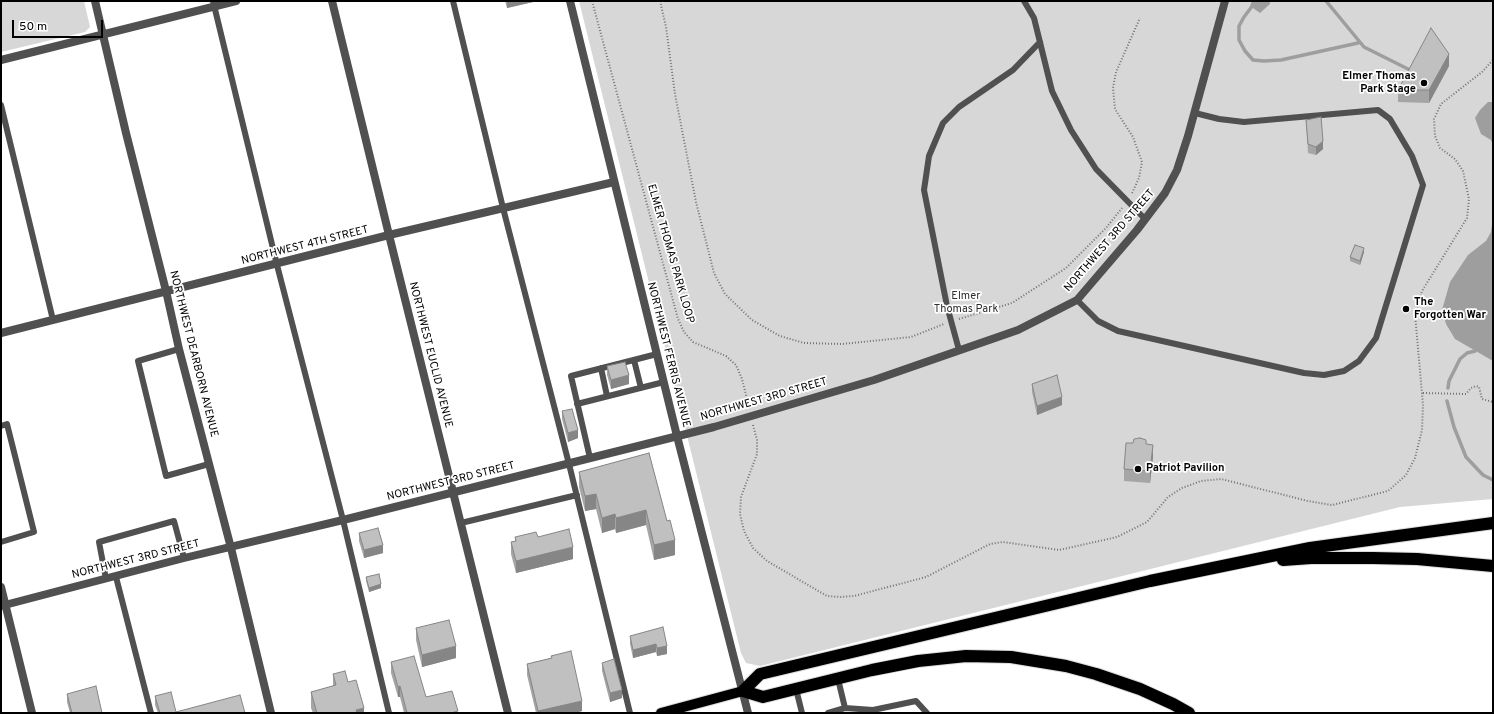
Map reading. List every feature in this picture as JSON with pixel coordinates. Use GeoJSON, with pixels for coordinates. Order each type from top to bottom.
{"type":"FeatureCollection","features":[{"type":"Feature","properties":{"kind":"highway"},"geometry":{"type":"LineString","coordinates":[[1189,713],[1140,689],[1096,674],[1066,666],[1011,658],[966,656],[918,661],[872,670],[764,697],[743,691],[760,674],[1150,581],[1310,548],[1493,523]]}},
{"type":"Feature","properties":{"kind":"highway"},"geometry":{"type":"LineString","coordinates":[[1238,563],[1311,558],[1373,558],[1417,559],[1493,566]]}},
{"type":"Feature","properties":{"kind":"main road"},"geometry":{"type":"LineString","coordinates":[[660,713],[743,691]]}},
{"type":"Feature","properties":{"kind":"street","name":"NORTHWEST DEARBORN AVENUE"},"geometry":{"type":"LineString","coordinates":[[95,1],[179,349],[231,548],[271,713]]}},
{"type":"Feature","properties":{"kind":"street"},"geometry":{"type":"LineString","coordinates":[[1,60],[213,4],[236,1]]}},
{"type":"Feature","properties":{"kind":"street","name":"NORTHWEST EUCLID AVENUE"},"geometry":{"type":"LineString","coordinates":[[332,1],[508,713]]}},
{"type":"Feature","properties":{"kind":"street","name":"NORTHWEST FERRIS AVENUE"},"geometry":{"type":"LineString","coordinates":[[570,1],[677,436],[748,713]]}},
{"type":"Feature","properties":{"kind":"street","name":"NORTHWEST 3RD STREET"},"geometry":{"type":"LineString","coordinates":[[3,605],[116,577],[184,558],[231,548],[569,464],[751,416],[874,380],[1018,330],[1077,300],[1145,220],[1165,193],[1177,170],[1195,113],[1225,1]]}},
{"type":"Feature","properties":{"kind":"street","name":"NORTHWEST 4TH STREET"},"geometry":{"type":"LineString","coordinates":[[1,333],[389,236],[614,182]]}},
{"type":"Feature","properties":{"kind":"street"},"geometry":{"type":"LineString","coordinates":[[1,588],[3,605],[32,713]]}},
{"type":"Feature","properties":{"kind":"lane"},"geometry":{"type":"LineString","coordinates":[[453,1],[503,208],[577,495],[630,713]]}},
{"type":"Feature","properties":{"kind":"lane"},"geometry":{"type":"LineString","coordinates":[[1024,1],[1034,18],[1052,91],[1071,130],[1096,169],[1145,220]]}},
{"type":"Feature","properties":{"kind":"lane"},"geometry":{"type":"LineString","coordinates":[[213,4],[390,713]]}},
{"type":"Feature","properties":{"kind":"lane"},"geometry":{"type":"LineString","coordinates":[[959,350],[951,322],[924,190],[929,156],[943,123],[959,107],[1013,70],[1040,42]]}},
{"type":"Feature","properties":{"kind":"lane"},"geometry":{"type":"LineString","coordinates":[[1,105],[53,320]]}},
{"type":"Feature","properties":{"kind":"lane"},"geometry":{"type":"LineString","coordinates":[[1077,300],[1098,321],[1118,331],[1304,373],[1324,375],[1344,371],[1359,361],[1376,338],[1423,185],[1412,156],[1390,119],[1378,110],[1244,122],[1219,120],[1195,113]]}},
{"type":"Feature","properties":{"kind":"lane"},"geometry":{"type":"LineString","coordinates":[[179,349],[138,361],[166,476],[209,464]]}},
{"type":"Feature","properties":{"kind":"lane"},"geometry":{"type":"LineString","coordinates":[[590,458],[571,376],[657,354]]}},
{"type":"Feature","properties":{"kind":"lane"},"geometry":{"type":"LineString","coordinates":[[634,360],[641,388]]}},
{"type":"Feature","properties":{"kind":"lane"},"geometry":{"type":"LineString","coordinates":[[601,368],[607,396]]}},
{"type":"Feature","properties":{"kind":"lane"},"geometry":{"type":"LineString","coordinates":[[577,404],[664,382]]}},
{"type":"Feature","properties":{"kind":"lane"},"geometry":{"type":"LineString","coordinates":[[1,426],[7,424],[34,532],[1,542]]}},
{"type":"Feature","properties":{"kind":"lane"},"geometry":{"type":"LineString","coordinates":[[461,523],[577,495]]}},
{"type":"Feature","properties":{"kind":"lane"},"geometry":{"type":"LineString","coordinates":[[106,579],[99,542],[174,522],[184,558]]}},
{"type":"Feature","properties":{"kind":"lane"},"geometry":{"type":"LineString","coordinates":[[116,577],[151,713]]}},
{"type":"Feature","properties":{"kind":"lane"},"geometry":{"type":"LineString","coordinates":[[838,679],[846,708]]}},
{"type":"Feature","properties":{"kind":"lane"},"geometry":{"type":"LineString","coordinates":[[796,689],[802,713]]}},
{"type":"Feature","properties":{"kind":"lane"},"geometry":{"type":"LineString","coordinates":[[828,713],[846,708],[873,710],[916,701],[927,713]]}},
{"type":"Feature","properties":{"kind":"path","name":"ELMER THOMAS PARK LOOP"},"geometry":{"type":"LineString","coordinates":[[592,1],[678,319],[684,332],[693,342],[726,356],[736,365],[742,379],[757,440],[757,454],[741,497],[740,514],[744,531],[753,548],[767,561],[827,596],[840,597],[854,596],[926,577],[990,544],[1003,542],[1059,550],[1117,537],[1147,522],[1168,497],[1182,488],[1201,481],[1221,479],[1308,501],[1332,504],[1388,491],[1406,475],[1415,458],[1422,430],[1423,393],[1415,314],[1422,292],[1467,218],[1469,199],[1462,171],[1455,159],[1440,148],[1435,136],[1434,119],[1441,104],[1482,72],[1493,60]]}},
{"type":"Feature","properties":{"kind":"path"},"geometry":{"type":"LineString","coordinates":[[660,1],[666,27],[675,94],[696,202],[714,273],[725,294],[752,320],[780,336],[804,343],[842,344],[911,337],[951,322],[1012,303],[1066,268],[1106,228],[1128,202],[1139,178],[1142,162],[1133,137],[1116,109],[1113,88],[1116,72],[1140,18]]}},
{"type":"Feature","properties":{"kind":"path"},"geometry":{"type":"LineString","coordinates":[[1423,393],[1466,394],[1476,386],[1479,387],[1482,399],[1493,402]]}},
{"type":"Feature","properties":{"kind":"green space"},"geometry":{"type":"Polygon","coordinates":[[[1,1],[84,1],[90,27],[85,32],[1,52],[1,1]]]}},
{"type":"Feature","properties":{"kind":"green space","name":"Elmer Thomas Park"},"geometry":{"type":"Polygon","coordinates":[[[579,1],[1493,1],[1493,499],[1400,507],[760,666],[746,663],[741,653],[579,1]]]}},
{"type":"Feature","properties":{"kind":"shaded area"},"geometry":{"type":"Polygon","coordinates":[[[1252,1],[1270,1],[1270,4],[1260,13],[1250,6],[1252,1]]]}},
{"type":"Feature","properties":{"kind":"shaded area"},"geometry":{"type":"Polygon","coordinates":[[[1488,102],[1493,102],[1493,145],[1491,140],[1481,134],[1475,118],[1488,102]]]}},
{"type":"Feature","properties":{"kind":"shaded area"},"geometry":{"type":"Polygon","coordinates":[[[1493,217],[1493,361],[1455,339],[1446,324],[1442,310],[1450,282],[1468,255],[1486,241],[1491,232],[1493,217]]]}},
{"type":"Feature","properties":{"kind":"building","name":"Elmer Thomas Park Stage"},"geometry":{"type":"Polygon","coordinates":[[[1431,28],[1449,54],[1429,90],[1398,90],[1431,28]]]}},
{"type":"Feature","properties":{"kind":"building"},"geometry":{"type":"Polygon","coordinates":[[[1321,117],[1323,141],[1316,147],[1308,144],[1306,120],[1321,117]]]}},
{"type":"Feature","properties":{"kind":"building"},"geometry":{"type":"Polygon","coordinates":[[[1355,245],[1364,248],[1360,261],[1350,257],[1355,245]]]}},
{"type":"Feature","properties":{"kind":"building"},"geometry":{"type":"Polygon","coordinates":[[[625,362],[629,375],[611,380],[607,366],[625,362]]]}},
{"type":"Feature","properties":{"kind":"building"},"geometry":{"type":"Polygon","coordinates":[[[1057,375],[1062,397],[1037,406],[1032,384],[1057,375]]]}},
{"type":"Feature","properties":{"kind":"building"},"geometry":{"type":"Polygon","coordinates":[[[572,409],[578,430],[568,433],[562,411],[572,409]]]}},
{"type":"Feature","properties":{"kind":"building"},"geometry":{"type":"Polygon","coordinates":[[[1140,438],[1146,440],[1146,444],[1153,445],[1150,471],[1124,469],[1126,443],[1133,443],[1134,439],[1140,438]]]}},
{"type":"Feature","properties":{"kind":"building"},"geometry":{"type":"Polygon","coordinates":[[[649,453],[667,521],[670,520],[675,540],[654,545],[646,510],[616,518],[615,514],[602,518],[596,494],[585,496],[579,472],[649,453]]]}},
{"type":"Feature","properties":{"kind":"building"},"geometry":{"type":"Polygon","coordinates":[[[378,528],[383,545],[364,550],[359,533],[378,528]]]}},
{"type":"Feature","properties":{"kind":"building"},"geometry":{"type":"Polygon","coordinates":[[[569,529],[573,547],[516,561],[511,542],[516,541],[515,537],[536,532],[538,537],[569,529]]]}},
{"type":"Feature","properties":{"kind":"building"},"geometry":{"type":"Polygon","coordinates":[[[379,574],[381,584],[369,588],[366,577],[379,574]]]}},
{"type":"Feature","properties":{"kind":"building"},"geometry":{"type":"Polygon","coordinates":[[[449,620],[456,646],[422,655],[416,628],[449,620]]]}},
{"type":"Feature","properties":{"kind":"building"},"geometry":{"type":"Polygon","coordinates":[[[663,627],[667,646],[657,648],[656,644],[633,650],[630,636],[663,627]]]}},
{"type":"Feature","properties":{"kind":"building"},"geometry":{"type":"Polygon","coordinates":[[[571,651],[582,701],[538,711],[527,664],[552,658],[551,656],[571,651]]]}},
{"type":"Feature","properties":{"kind":"building"},"geometry":{"type":"Polygon","coordinates":[[[414,656],[426,697],[452,691],[458,711],[451,713],[407,713],[400,686],[398,687],[391,662],[414,656]]]}},
{"type":"Feature","properties":{"kind":"building"},"geometry":{"type":"Polygon","coordinates":[[[614,659],[622,690],[610,693],[602,663],[614,659]]]}},
{"type":"Feature","properties":{"kind":"building"},"geometry":{"type":"Polygon","coordinates":[[[345,671],[348,682],[356,680],[364,708],[356,710],[357,713],[317,713],[311,692],[336,685],[333,674],[345,671]]]}},
{"type":"Feature","properties":{"kind":"building"},"geometry":{"type":"Polygon","coordinates":[[[96,686],[102,713],[72,713],[67,694],[96,686]]]}},
{"type":"Feature","properties":{"kind":"building"},"geometry":{"type":"Polygon","coordinates":[[[171,692],[176,713],[160,713],[155,696],[171,692]]]}},
{"type":"Feature","properties":{"kind":"building"},"geometry":{"type":"Polygon","coordinates":[[[240,695],[245,713],[176,713],[176,712],[240,695]]]}},
{"type":"Feature","properties":{"kind":"waterway"},"geometry":{"type":"LineString","coordinates":[[1256,1],[1239,26],[1239,40],[1245,51],[1253,60],[1281,60],[1358,43]]}},
{"type":"Feature","properties":{"kind":"waterway"},"geometry":{"type":"LineString","coordinates":[[1326,1],[1364,47],[1412,71]]}},
{"type":"Feature","properties":{"kind":"waterway"},"geometry":{"type":"LineString","coordinates":[[1448,388],[1449,381],[1460,359],[1467,353],[1475,351]]}},
{"type":"Feature","properties":{"kind":"waterway"},"geometry":{"type":"LineString","coordinates":[[1447,401],[1454,427],[1466,457],[1483,475],[1493,480]]}},
{"type":"Feature","properties":{"kind":"place","name":"Elmer Thomas Park Stage"},"geometry":{"type":"Point","coordinates":[1424,83]}},
{"type":"Feature","properties":{"kind":"place","name":"The Forgotten War"},"geometry":{"type":"Point","coordinates":[1406,309]}},
{"type":"Feature","properties":{"kind":"place","name":"Patriot Pavilion"},"geometry":{"type":"Point","coordinates":[1138,469]}}]}
